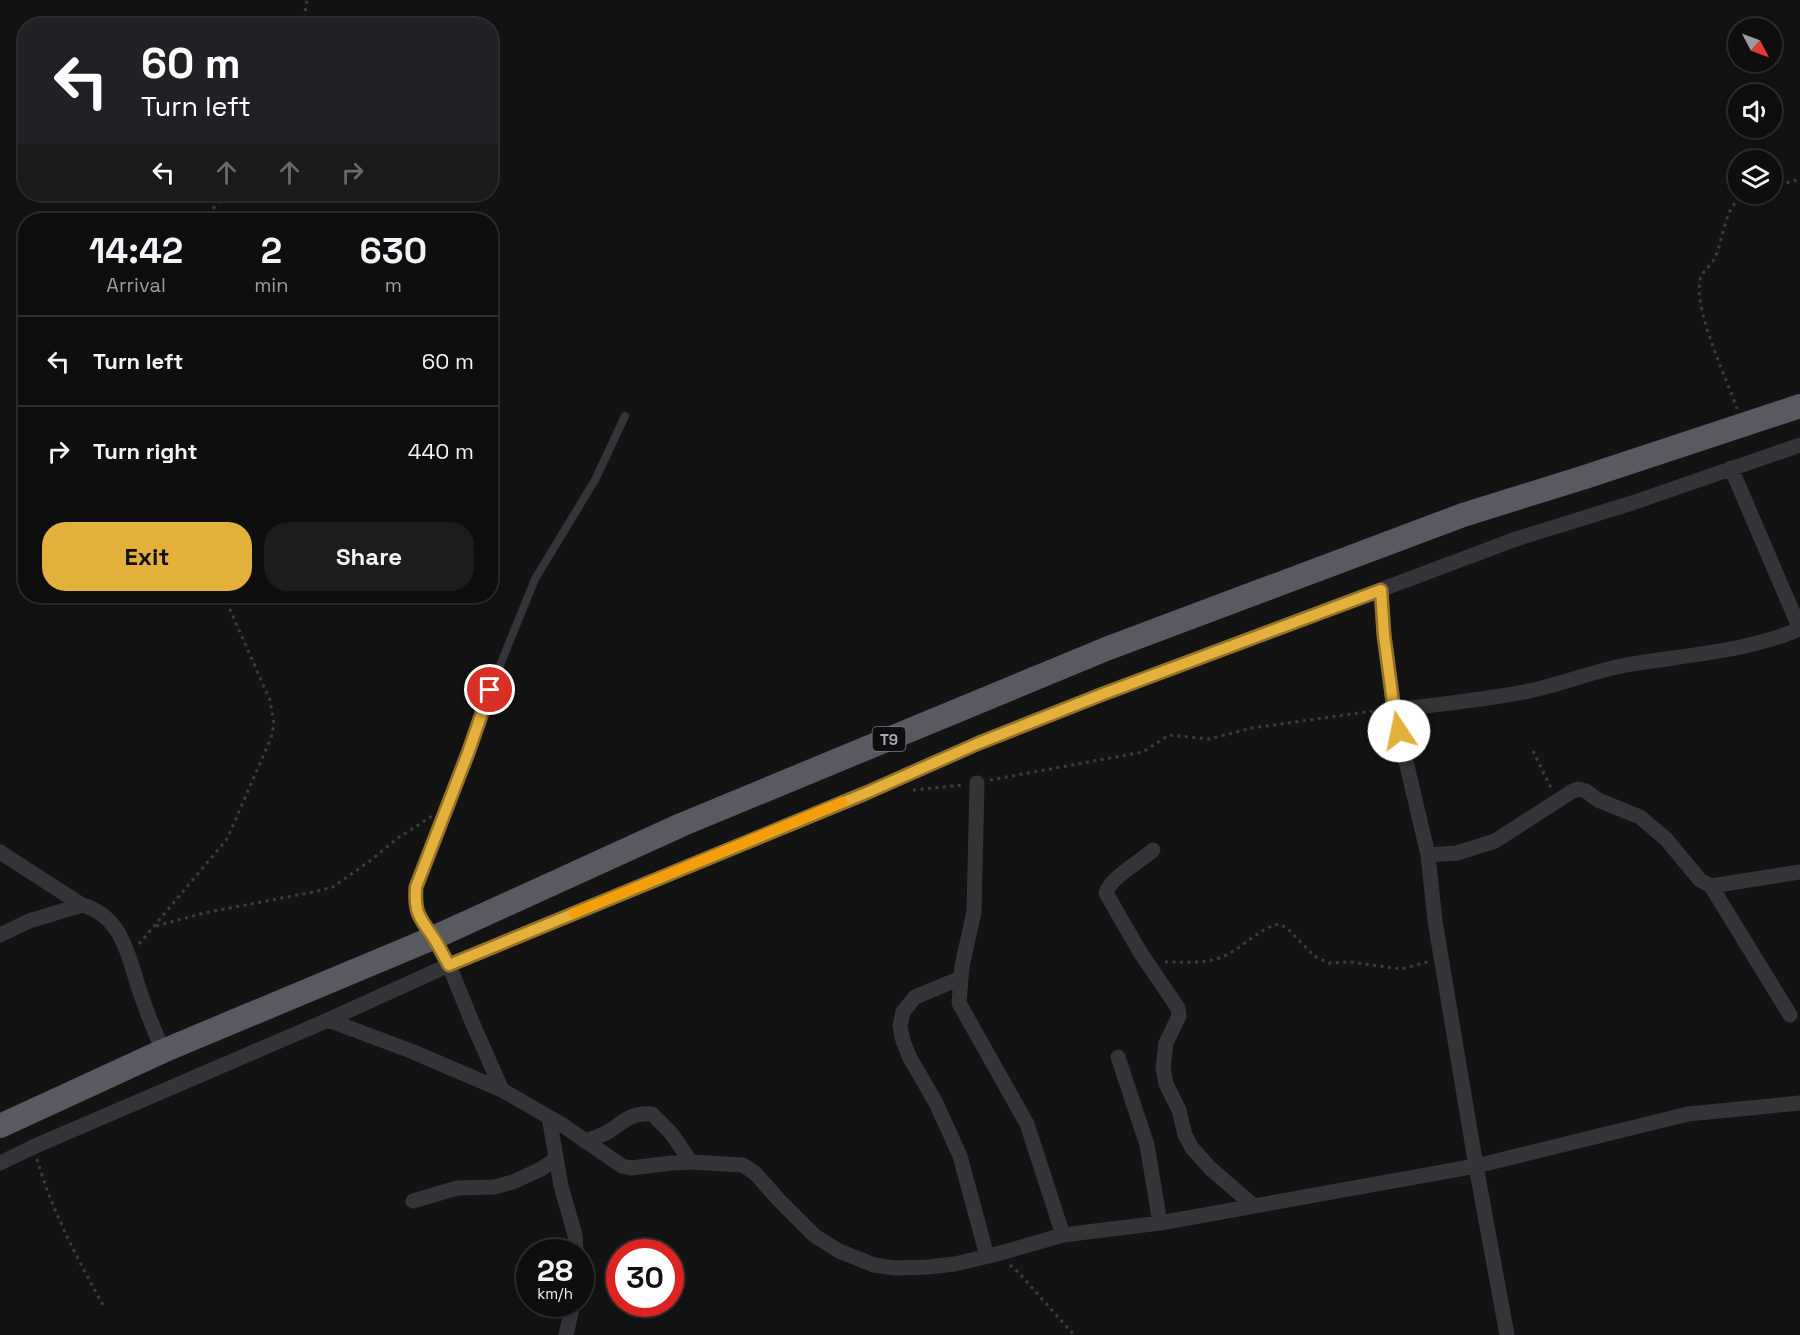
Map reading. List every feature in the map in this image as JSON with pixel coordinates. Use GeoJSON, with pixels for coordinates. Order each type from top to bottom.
{"type":"FeatureCollection","features":[{"type":"Feature","properties":{"kind":"highway","name":"T9"},"geometry":{"type":"LineString","coordinates":[[0,1126],[163,1051],[433,938],[681,825],[1106,649],[1463,514],[1585,477],[1800,406]]}},
{"type":"Feature","properties":{"kind":"street"},"geometry":{"type":"LineString","coordinates":[[0,1163],[449,965],[866,793],[990,739],[1103,694],[1516,539],[1632,503],[1800,445]]}},
{"type":"Feature","properties":{"kind":"street"},"geometry":{"type":"LineString","coordinates":[[1394,709],[1493,698],[1530,691],[1624,666],[1724,651],[1786,635],[1800,629],[1731,468]]}},
{"type":"Feature","properties":{"kind":"street"},"geometry":{"type":"LineString","coordinates":[[1381,590],[1384,635],[1394,709],[1428,855],[1442,958],[1476,1166],[1507,1335]]}},
{"type":"Feature","properties":{"kind":"street"},"geometry":{"type":"LineString","coordinates":[[977,783],[974,912],[961,978],[959,1003],[1027,1124],[1063,1235]]}},
{"type":"Feature","properties":{"kind":"street"},"geometry":{"type":"LineString","coordinates":[[1428,855],[1457,853],[1495,841],[1556,801],[1578,789],[1586,791],[1598,800],[1640,817],[1666,839],[1700,880],[1711,886],[1790,1015]]}},
{"type":"Feature","properties":{"kind":"street"},"geometry":{"type":"LineString","coordinates":[[1153,850],[1116,878],[1106,891],[1114,909],[1178,1008],[1179,1016],[1166,1043],[1163,1068],[1166,1084],[1179,1110],[1187,1141],[1211,1170],[1254,1206]]}},
{"type":"Feature","properties":{"kind":"street"},"geometry":{"type":"LineString","coordinates":[[0,852],[82,905],[94,909],[108,919],[119,933],[129,955],[142,999],[163,1051]]}},
{"type":"Feature","properties":{"kind":"street"},"geometry":{"type":"LineString","coordinates":[[1711,886],[1800,872]]}},
{"type":"Feature","properties":{"kind":"street"},"geometry":{"type":"LineString","coordinates":[[0,934],[28,921],[82,905]]}},
{"type":"Feature","properties":{"kind":"street"},"geometry":{"type":"LineString","coordinates":[[433,938],[449,965],[502,1090]]}},
{"type":"Feature","properties":{"kind":"street"},"geometry":{"type":"LineString","coordinates":[[961,978],[915,997],[902,1015],[900,1026],[910,1058],[936,1103],[960,1156],[992,1255]]}},
{"type":"Feature","properties":{"kind":"street"},"geometry":{"type":"LineString","coordinates":[[328,1020],[411,1051],[502,1090],[549,1117],[622,1166],[631,1168],[691,1162],[734,1164],[749,1168],[815,1236],[859,1260],[895,1268],[954,1264],[1063,1235],[1160,1223],[1476,1166],[1688,1114],[1800,1103]]}},
{"type":"Feature","properties":{"kind":"street"},"geometry":{"type":"LineString","coordinates":[[1118,1057],[1147,1145],[1160,1223]]}},
{"type":"Feature","properties":{"kind":"street"},"geometry":{"type":"LineString","coordinates":[[585,1141],[604,1134],[625,1119],[645,1113],[652,1114],[671,1133],[691,1162]]}},
{"type":"Feature","properties":{"kind":"street"},"geometry":{"type":"LineString","coordinates":[[549,1117],[561,1186],[575,1239]]}},
{"type":"Feature","properties":{"kind":"street"},"geometry":{"type":"LineString","coordinates":[[604,1134],[604,1156]]}},
{"type":"Feature","properties":{"kind":"street"},"geometry":{"type":"LineString","coordinates":[[412,1201],[457,1188],[494,1187],[513,1182],[536,1172],[556,1159]]}},
{"type":"Feature","properties":{"kind":"street"},"geometry":{"type":"LineString","coordinates":[[566,1335],[570,1317]]}},
{"type":"Feature","properties":{"kind":"lane"},"geometry":{"type":"LineString","coordinates":[[433,938],[420,920],[416,903],[416,887],[490,690],[535,579],[595,480],[625,416]]}},
{"type":"Feature","properties":{"kind":"path"},"geometry":{"type":"LineString","coordinates":[[304,18],[307,0]]}},
{"type":"Feature","properties":{"kind":"path"},"geometry":{"type":"LineString","coordinates":[[1782,184],[1800,179]]}},
{"type":"Feature","properties":{"kind":"path"},"geometry":{"type":"LineString","coordinates":[[209,213],[220,201]]}},
{"type":"Feature","properties":{"kind":"path"},"geometry":{"type":"LineString","coordinates":[[1734,204],[1713,260],[1701,274],[1699,294],[1705,319],[1743,425]]}},
{"type":"Feature","properties":{"kind":"path"},"geometry":{"type":"LineString","coordinates":[[129,955],[227,839],[271,738],[274,724],[270,700],[227,603]]}},
{"type":"Feature","properties":{"kind":"path"},"geometry":{"type":"LineString","coordinates":[[913,790],[977,783],[1143,752],[1169,735],[1209,739],[1252,728],[1394,709]]}},
{"type":"Feature","properties":{"kind":"path"},"geometry":{"type":"LineString","coordinates":[[1533,751],[1556,801]]}},
{"type":"Feature","properties":{"kind":"path"},"geometry":{"type":"LineString","coordinates":[[155,926],[204,913],[333,887],[398,838],[446,807]]}},
{"type":"Feature","properties":{"kind":"path"},"geometry":{"type":"LineString","coordinates":[[1148,963],[1206,961],[1221,958],[1265,929],[1279,924],[1287,928],[1314,956],[1329,963],[1350,962],[1401,969],[1442,958]]}},
{"type":"Feature","properties":{"kind":"path"},"geometry":{"type":"LineString","coordinates":[[33,1147],[49,1199],[103,1305]]}},
{"type":"Feature","properties":{"kind":"path"},"geometry":{"type":"LineString","coordinates":[[992,1255],[1019,1274],[1074,1335]]}},
{"type":"Feature","properties":{"kind":"slow traffic"},"geometry":{"type":"LineString","coordinates":[[574,913],[842,802]]}},
{"type":"Feature","properties":{"kind":"route"},"geometry":{"type":"LineString","coordinates":[[490,690],[416,887],[416,909],[420,920],[449,965],[866,793],[979,743],[1381,590],[1384,635],[1399,731]]}}]}
